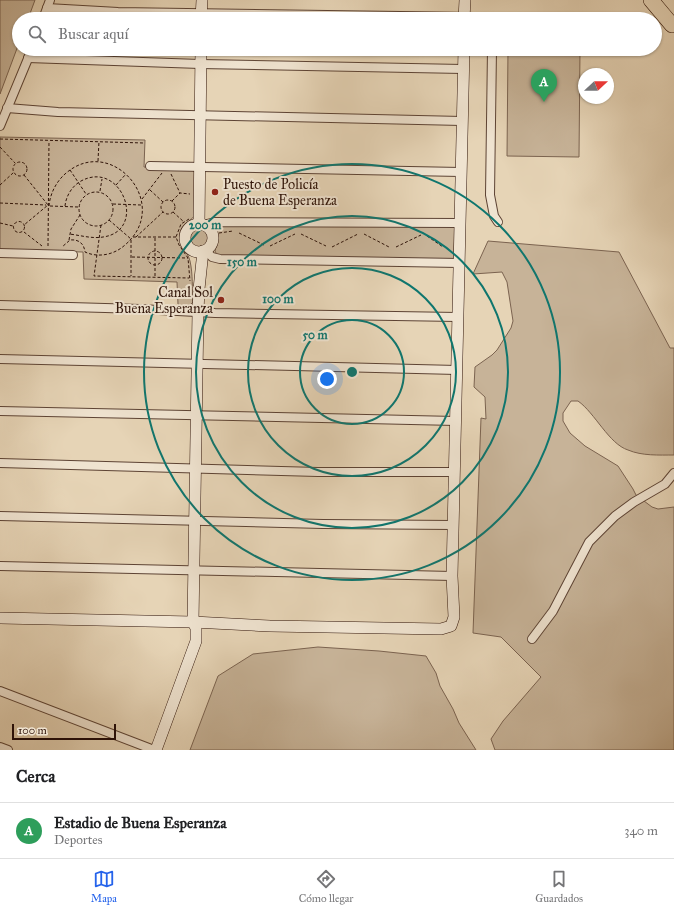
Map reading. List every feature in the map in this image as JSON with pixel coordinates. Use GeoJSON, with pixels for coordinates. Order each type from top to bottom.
{"type":"FeatureCollection","features":[{"type":"Feature","properties":{"kind":"highway"},"geometry":{"type":"LineString","coordinates":[[651,0],[660,12]]}},
{"type":"Feature","properties":{"kind":"highway"},"geometry":{"type":"LineString","coordinates":[[673,29],[672,18],[674,7]]}},
{"type":"Feature","properties":{"kind":"highway"},"geometry":{"type":"LineString","coordinates":[[662,14],[673,29]]}},
{"type":"Feature","properties":{"kind":"street"},"geometry":{"type":"LineString","coordinates":[[46,12],[50,0]]}},
{"type":"Feature","properties":{"kind":"street"},"geometry":{"type":"LineString","coordinates":[[201,12],[202,0]]}},
{"type":"Feature","properties":{"kind":"street"},"geometry":{"type":"LineString","coordinates":[[464,12],[465,0]]}},
{"type":"Feature","properties":{"kind":"street"},"geometry":{"type":"LineString","coordinates":[[47,8],[118,12]]}},
{"type":"Feature","properties":{"kind":"street"},"geometry":{"type":"LineString","coordinates":[[198,222],[200,56]]}},
{"type":"Feature","properties":{"kind":"street"},"geometry":{"type":"LineString","coordinates":[[0,618],[193,622],[270,626],[446,628],[451,626],[454,617],[452,576],[464,56]]}},
{"type":"Feature","properties":{"kind":"street"},"geometry":{"type":"LineString","coordinates":[[492,56],[490,195],[494,216],[498,222]]}},
{"type":"Feature","properties":{"kind":"street"},"geometry":{"type":"LineString","coordinates":[[0,126],[28,58],[200,64],[463,69]]}},
{"type":"Feature","properties":{"kind":"street"},"geometry":{"type":"LineString","coordinates":[[7,108],[58,112],[462,121]]}},
{"type":"Feature","properties":{"kind":"street"},"geometry":{"type":"LineString","coordinates":[[150,166],[461,172]]}},
{"type":"Feature","properties":{"kind":"street"},"geometry":{"type":"LineString","coordinates":[[197,253],[211,244],[212,239],[210,230],[198,222]]}},
{"type":"Feature","properties":{"kind":"street"},"geometry":{"type":"LineString","coordinates":[[459,263],[220,259],[197,253],[186,245],[185,235],[190,227],[198,222],[460,224]]}},
{"type":"Feature","properties":{"kind":"street"},"geometry":{"type":"LineString","coordinates":[[0,253],[47,252],[73,255]]}},
{"type":"Feature","properties":{"kind":"street"},"geometry":{"type":"LineString","coordinates":[[0,691],[155,750],[196,641],[196,628],[193,622],[198,312],[195,280],[197,253]]}},
{"type":"Feature","properties":{"kind":"street"},"geometry":{"type":"LineString","coordinates":[[0,305],[198,312],[458,317]]}},
{"type":"Feature","properties":{"kind":"street"},"geometry":{"type":"LineString","coordinates":[[0,359],[457,370]]}},
{"type":"Feature","properties":{"kind":"street"},"geometry":{"type":"LineString","coordinates":[[0,411],[456,421]]}},
{"type":"Feature","properties":{"kind":"street"},"geometry":{"type":"LineString","coordinates":[[0,463],[318,472],[455,472]]}},
{"type":"Feature","properties":{"kind":"street"},"geometry":{"type":"LineString","coordinates":[[532,639],[553,611],[589,542],[614,516],[634,502],[665,484],[674,473]]}},
{"type":"Feature","properties":{"kind":"street"},"geometry":{"type":"LineString","coordinates":[[0,516],[323,524],[454,525]]}},
{"type":"Feature","properties":{"kind":"street"},"geometry":{"type":"LineString","coordinates":[[0,566],[452,576]]}},
{"type":"Feature","properties":{"kind":"street"},"geometry":{"type":"LineString","coordinates":[[0,747],[8,750]]}},
{"type":"Feature","properties":{"kind":"path"},"geometry":{"type":"LineString","coordinates":[[0,138],[144,143]]}},
{"type":"Feature","properties":{"kind":"path"},"geometry":{"type":"LineString","coordinates":[[47,252],[49,140]]}},
{"type":"Feature","properties":{"kind":"path"},"geometry":{"type":"LineString","coordinates":[[98,162],[99,141]]}},
{"type":"Feature","properties":{"kind":"path"},"geometry":{"type":"LineString","coordinates":[[0,147],[15,164]]}},
{"type":"Feature","properties":{"kind":"path"},"geometry":{"type":"LineString","coordinates":[[15,164],[21,162],[26,166],[27,170],[24,175]]}},
{"type":"Feature","properties":{"kind":"path"},"geometry":{"type":"LineString","coordinates":[[24,225],[49,206],[56,185],[70,170],[87,163],[98,162],[115,166],[126,174],[136,186],[142,204],[140,224],[132,238],[123,247],[114,252],[96,255]]}},
{"type":"Feature","properties":{"kind":"path"},"geometry":{"type":"LineString","coordinates":[[14,173],[13,168],[15,164]]}},
{"type":"Feature","properties":{"kind":"path"},"geometry":{"type":"LineString","coordinates":[[141,200],[166,169]]}},
{"type":"Feature","properties":{"kind":"path"},"geometry":{"type":"LineString","coordinates":[[169,169],[180,193]]}},
{"type":"Feature","properties":{"kind":"path"},"geometry":{"type":"LineString","coordinates":[[70,170],[86,195]]}},
{"type":"Feature","properties":{"kind":"path"},"geometry":{"type":"LineString","coordinates":[[14,173],[18,176],[24,175]]}},
{"type":"Feature","properties":{"kind":"path"},"geometry":{"type":"LineString","coordinates":[[0,185],[14,173]]}},
{"type":"Feature","properties":{"kind":"path"},"geometry":{"type":"LineString","coordinates":[[116,185],[126,174]]}},
{"type":"Feature","properties":{"kind":"path"},"geometry":{"type":"LineString","coordinates":[[24,175],[49,206]]}},
{"type":"Feature","properties":{"kind":"path"},"geometry":{"type":"LineString","coordinates":[[65,206],[69,193],[79,183],[90,178],[103,178],[116,185],[123,194],[126,204],[125,219],[119,229],[110,236],[99,238],[69,234]]}},
{"type":"Feature","properties":{"kind":"path"},"geometry":{"type":"LineString","coordinates":[[100,192],[103,178]]}},
{"type":"Feature","properties":{"kind":"path"},"geometry":{"type":"LineString","coordinates":[[150,189],[163,202]]}},
{"type":"Feature","properties":{"kind":"path"},"geometry":{"type":"LineString","coordinates":[[92,192],[100,192],[109,197],[113,211],[109,220],[96,226],[83,220],[80,215],[79,207],[81,200],[86,195],[92,192]]}},
{"type":"Feature","properties":{"kind":"path"},"geometry":{"type":"LineString","coordinates":[[180,193],[195,194]]}},
{"type":"Feature","properties":{"kind":"path"},"geometry":{"type":"LineString","coordinates":[[172,202],[180,193]]}},
{"type":"Feature","properties":{"kind":"path"},"geometry":{"type":"LineString","coordinates":[[163,202],[172,202]]}},
{"type":"Feature","properties":{"kind":"path"},"geometry":{"type":"LineString","coordinates":[[163,202],[163,211]]}},
{"type":"Feature","properties":{"kind":"path"},"geometry":{"type":"LineString","coordinates":[[172,202],[174,205],[173,212]]}},
{"type":"Feature","properties":{"kind":"path"},"geometry":{"type":"LineString","coordinates":[[0,203],[79,207]]}},
{"type":"Feature","properties":{"kind":"path"},"geometry":{"type":"LineString","coordinates":[[112,204],[142,204]]}},
{"type":"Feature","properties":{"kind":"path"},"geometry":{"type":"LineString","coordinates":[[163,211],[168,214],[173,212]]}},
{"type":"Feature","properties":{"kind":"path"},"geometry":{"type":"LineString","coordinates":[[136,237],[163,211]]}},
{"type":"Feature","properties":{"kind":"path"},"geometry":{"type":"LineString","coordinates":[[173,212],[184,222],[198,222]]}},
{"type":"Feature","properties":{"kind":"path"},"geometry":{"type":"LineString","coordinates":[[69,241],[69,234],[72,226],[80,215]]}},
{"type":"Feature","properties":{"kind":"path"},"geometry":{"type":"LineString","coordinates":[[109,220],[132,238],[176,237]]}},
{"type":"Feature","properties":{"kind":"path"},"geometry":{"type":"LineString","coordinates":[[14,227],[18,222],[24,225]]}},
{"type":"Feature","properties":{"kind":"path"},"geometry":{"type":"LineString","coordinates":[[184,222],[178,230],[176,237],[179,245],[197,253]]}},
{"type":"Feature","properties":{"kind":"path"},"geometry":{"type":"LineString","coordinates":[[0,224],[14,227]]}},
{"type":"Feature","properties":{"kind":"path"},"geometry":{"type":"LineString","coordinates":[[24,225],[24,231],[47,252]]}},
{"type":"Feature","properties":{"kind":"path"},"geometry":{"type":"LineString","coordinates":[[101,225],[94,276],[155,276],[180,279],[190,278]]}},
{"type":"Feature","properties":{"kind":"path"},"geometry":{"type":"LineString","coordinates":[[14,227],[14,230],[18,233],[24,231]]}},
{"type":"Feature","properties":{"kind":"path"},"geometry":{"type":"LineString","coordinates":[[219,230],[220,233],[233,231]]}},
{"type":"Feature","properties":{"kind":"path"},"geometry":{"type":"LineString","coordinates":[[239,233],[264,245]]}},
{"type":"Feature","properties":{"kind":"path"},"geometry":{"type":"LineString","coordinates":[[270,246],[295,234]]}},
{"type":"Feature","properties":{"kind":"path"},"geometry":{"type":"LineString","coordinates":[[301,234],[326,246]]}},
{"type":"Feature","properties":{"kind":"path"},"geometry":{"type":"LineString","coordinates":[[332,247],[358,234]]}},
{"type":"Feature","properties":{"kind":"path"},"geometry":{"type":"LineString","coordinates":[[364,234],[389,247]]}},
{"type":"Feature","properties":{"kind":"path"},"geometry":{"type":"LineString","coordinates":[[396,247],[421,235]]}},
{"type":"Feature","properties":{"kind":"path"},"geometry":{"type":"LineString","coordinates":[[427,236],[443,246]]}},
{"type":"Feature","properties":{"kind":"path"},"geometry":{"type":"LineString","coordinates":[[155,237],[155,276]]}},
{"type":"Feature","properties":{"kind":"path"},"geometry":{"type":"LineString","coordinates":[[131,276],[132,238]]}},
{"type":"Feature","properties":{"kind":"path"},"geometry":{"type":"LineString","coordinates":[[154,251],[158,253],[161,258]]}},
{"type":"Feature","properties":{"kind":"path"},"geometry":{"type":"LineString","coordinates":[[148,258],[150,253],[154,251]]}},
{"type":"Feature","properties":{"kind":"path"},"geometry":{"type":"LineString","coordinates":[[131,257],[161,258],[197,253]]}},
{"type":"Feature","properties":{"kind":"path"},"geometry":{"type":"LineString","coordinates":[[195,287],[190,278],[197,253]]}},
{"type":"Feature","properties":{"kind":"path"},"geometry":{"type":"LineString","coordinates":[[148,258],[150,262],[154,264]]}},
{"type":"Feature","properties":{"kind":"path"},"geometry":{"type":"LineString","coordinates":[[154,264],[159,262],[161,258]]}},
{"type":"Feature","properties":{"kind":"shaded area"},"geometry":{"type":"Polygon","coordinates":[[[0,0],[35,0],[31,12],[12,12],[12,56],[14,56],[0,94],[0,0]]]}},
{"type":"Feature","properties":{"kind":"shaded area"},"geometry":{"type":"Polygon","coordinates":[[[508,56],[580,56],[580,68],[578,68],[579,157],[507,156],[508,56]]]}},
{"type":"Feature","properties":{"kind":"shaded area"},"geometry":{"type":"Polygon","coordinates":[[[0,137],[145,140],[144,167],[190,168],[194,170],[196,174],[196,214],[181,229],[179,236],[181,244],[190,261],[193,302],[190,305],[181,307],[178,304],[177,282],[84,279],[83,252],[0,250],[0,137]]]}},
{"type":"Feature","properties":{"kind":"shaded area"},"geometry":{"type":"Polygon","coordinates":[[[215,224],[455,225],[454,259],[237,257],[217,255],[215,251],[218,238],[215,224]]]}},
{"type":"Feature","properties":{"kind":"shaded area"},"geometry":{"type":"Polygon","coordinates":[[[199,227],[207,230],[210,238],[207,246],[199,249],[191,246],[188,238],[191,230],[199,227]]]}},
{"type":"Feature","properties":{"kind":"shaded area"},"geometry":{"type":"Polygon","coordinates":[[[488,241],[619,252],[670,348],[674,348],[674,455],[651,455],[633,452],[621,447],[608,435],[578,401],[571,401],[563,413],[563,421],[570,433],[585,446],[618,466],[636,495],[652,507],[658,509],[674,507],[674,750],[495,750],[491,739],[503,721],[541,677],[501,637],[473,633],[481,418],[486,419],[485,397],[474,387],[475,367],[497,350],[511,328],[513,321],[507,282],[502,272],[473,274],[488,241]]]}},
{"type":"Feature","properties":{"kind":"shaded area"},"geometry":{"type":"Polygon","coordinates":[[[318,647],[426,656],[436,673],[440,686],[459,723],[476,750],[190,750],[218,676],[253,654],[318,647]]]}},
{"type":"Feature","properties":{"kind":"place","name":"Estadio de Buena Esperanza"},"geometry":{"type":"Point","coordinates":[544,102]}},
{"type":"Feature","properties":{"kind":"place","name":"Puesto de Policía de Buena Esperanza"},"geometry":{"type":"Point","coordinates":[215,192]}},
{"type":"Feature","properties":{"kind":"place","name":"Canal Sol Buena Esperanza"},"geometry":{"type":"Point","coordinates":[221,300]}}]}
